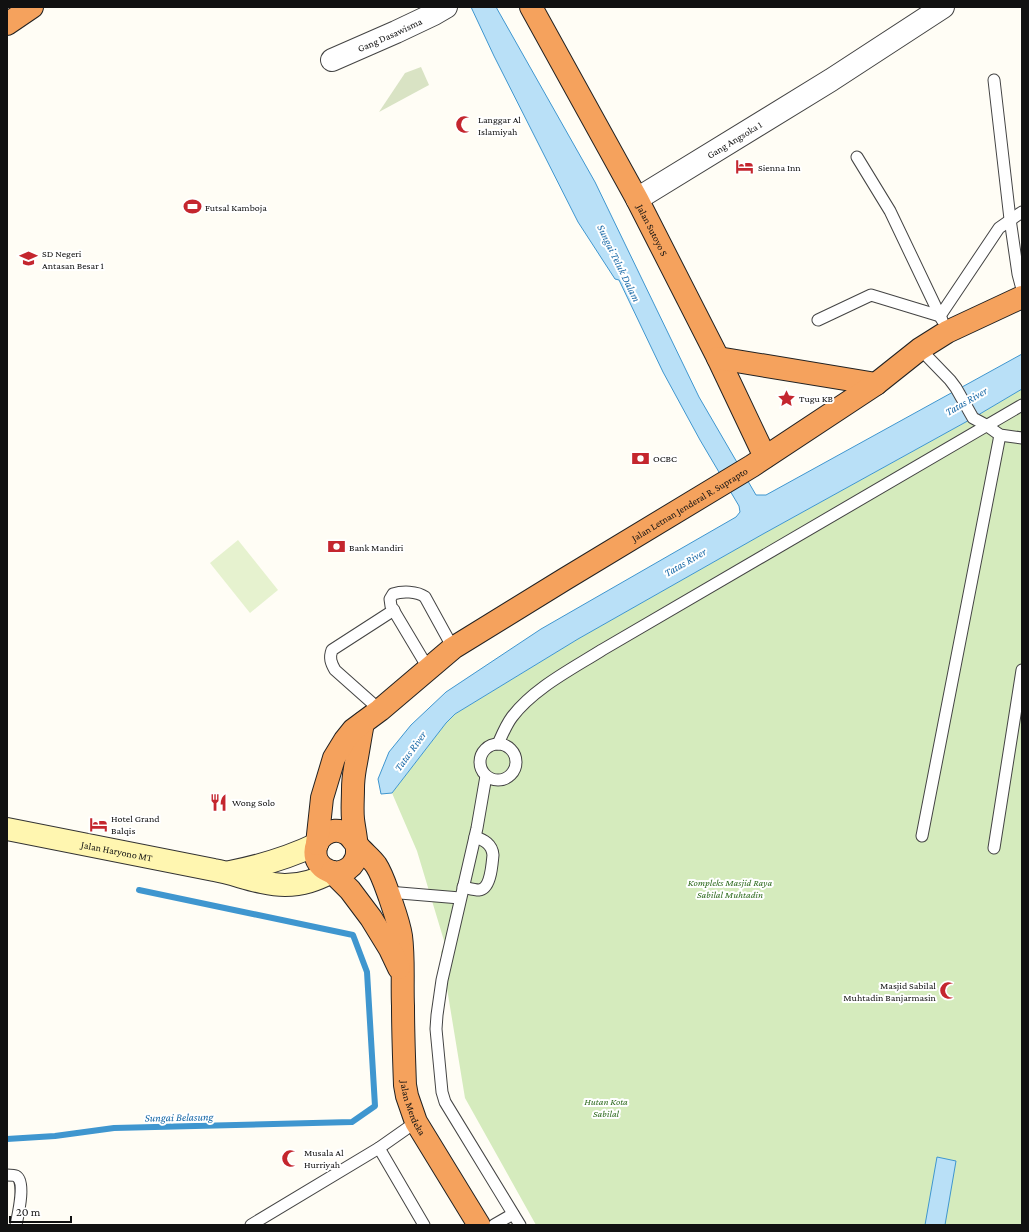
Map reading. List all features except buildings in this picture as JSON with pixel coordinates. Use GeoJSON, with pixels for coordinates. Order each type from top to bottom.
{"type":"FeatureCollection","features":[{"type":"Feature","properties":{"kind":"highway"},"geometry":{"type":"LineString","coordinates":[[7,24],[32,7]]}},
{"type":"Feature","properties":{"kind":"highway","name":"Jalan Sutoyo S"},"geometry":{"type":"LineString","coordinates":[[531,7],[637,199],[718,358],[759,462]]}},
{"type":"Feature","properties":{"kind":"highway","name":"Jalan Letnan Jenderal R. Suprapto"},"geometry":{"type":"LineString","coordinates":[[317,844],[322,798],[334,758],[353,730],[453,648],[759,462],[876,384],[920,349],[943,324],[1022,297]]}},
{"type":"Feature","properties":{"kind":"highway"},"geometry":{"type":"LineString","coordinates":[[718,358],[876,384]]}},
{"type":"Feature","properties":{"kind":"highway"},"geometry":{"type":"LineString","coordinates":[[332,872],[344,871],[350,868],[357,857],[353,818],[353,786],[371,716]]}},
{"type":"Feature","properties":{"kind":"highway"},"geometry":{"type":"LineString","coordinates":[[356,845],[352,838],[341,831],[326,833],[317,844],[316,856],[318,862],[321,866],[332,872],[350,890],[371,918],[390,949],[402,974]]}},
{"type":"Feature","properties":{"kind":"highway","name":"Jalan Merdeka"},"geometry":{"type":"LineString","coordinates":[[356,845],[380,871],[401,936],[405,1085],[407,1096],[416,1122],[479,1225]]}},
{"type":"Feature","properties":{"kind":"street","name":"Gang Dasawisma"},"geometry":{"type":"LineString","coordinates":[[332,60],[396,32],[446,7]]}},
{"type":"Feature","properties":{"kind":"street","name":"Gang Angsoka 1"},"geometry":{"type":"LineString","coordinates":[[637,199],[831,80],[943,7]]}},
{"type":"Feature","properties":{"kind":"street","name":"Jalan Haryono MT"},"geometry":{"type":"LineString","coordinates":[[7,829],[227,872],[265,882],[284,885],[309,882],[332,872]]}},
{"type":"Feature","properties":{"kind":"street","name":"Jalan Haryono MT"},"geometry":{"type":"LineString","coordinates":[[227,872],[244,869],[288,856],[317,844]]}},
{"type":"Feature","properties":{"kind":"lane"},"geometry":{"type":"LineString","coordinates":[[994,80],[1010,219],[1018,274],[1022,289]]}},
{"type":"Feature","properties":{"kind":"lane"},"geometry":{"type":"LineString","coordinates":[[857,157],[890,211],[943,324]]}},
{"type":"Feature","properties":{"kind":"lane"},"geometry":{"type":"LineString","coordinates":[[943,324],[999,228],[1022,212]]}},
{"type":"Feature","properties":{"kind":"lane"},"geometry":{"type":"LineString","coordinates":[[818,320],[871,295],[943,324]]}},
{"type":"Feature","properties":{"kind":"lane"},"geometry":{"type":"LineString","coordinates":[[920,349],[950,380],[973,418],[1000,435],[1022,438]]}},
{"type":"Feature","properties":{"kind":"lane"},"geometry":{"type":"LineString","coordinates":[[498,744],[512,717],[547,685],[602,650],[1022,405]]}},
{"type":"Feature","properties":{"kind":"lane"},"geometry":{"type":"LineString","coordinates":[[922,836],[1000,435]]}},
{"type":"Feature","properties":{"kind":"lane"},"geometry":{"type":"LineString","coordinates":[[428,668],[390,603],[393,594],[398,592],[420,593],[428,601],[453,648]]}},
{"type":"Feature","properties":{"kind":"lane"},"geometry":{"type":"LineString","coordinates":[[371,716],[335,670],[330,656],[332,650],[394,610]]}},
{"type":"Feature","properties":{"kind":"lane"},"geometry":{"type":"LineString","coordinates":[[994,848],[1022,670]]}},
{"type":"Feature","properties":{"kind":"lane"},"geometry":{"type":"LineString","coordinates":[[486,776],[496,780],[502,780],[512,774],[516,764],[513,752],[509,748],[498,744],[491,745],[486,748],[480,759],[480,765],[486,776],[475,837],[442,980],[436,1029],[442,1092],[445,1102],[520,1225]]}},
{"type":"Feature","properties":{"kind":"lane"},"geometry":{"type":"LineString","coordinates":[[388,892],[462,893],[485,888],[489,881],[493,851],[487,842],[475,837]]}},
{"type":"Feature","properties":{"kind":"lane"},"geometry":{"type":"LineString","coordinates":[[251,1225],[379,1148],[416,1122]]}},
{"type":"Feature","properties":{"kind":"lane"},"geometry":{"type":"LineString","coordinates":[[379,1148],[424,1225]]}},
{"type":"Feature","properties":{"kind":"lane"},"geometry":{"type":"LineString","coordinates":[[7,1175],[16,1176],[22,1186],[16,1225]]}},
{"type":"Feature","properties":{"kind":"lane"},"geometry":{"type":"LineString","coordinates":[[494,1225],[513,1214]]}},
{"type":"Feature","properties":{"kind":"green space"},"geometry":{"type":"Polygon","coordinates":[[[421,67],[429,85],[379,112],[405,73],[421,67]]]}},
{"type":"Feature","properties":{"kind":"green space","name":"Kompleks Masjid Raya Sabilal Muhtadin"},"geometry":{"type":"Polygon","coordinates":[[[1022,389],[1022,1225],[536,1225],[465,1098],[441,952],[445,944],[417,851],[392,793],[446,723],[455,714],[578,639],[763,534],[973,418],[1022,389]]]}},
{"type":"Feature","properties":{"kind":"green space"},"geometry":{"type":"Polygon","coordinates":[[[238,540],[278,590],[250,613],[210,563],[238,540]]]}},
{"type":"Feature","properties":{"kind":"water"},"geometry":{"type":"Polygon","coordinates":[[[471,7],[496,7],[595,182],[699,397],[756,495],[766,495],[1022,354],[1022,389],[973,418],[763,534],[578,639],[455,714],[446,723],[392,793],[381,794],[378,779],[389,752],[411,725],[446,692],[541,629],[736,517],[740,512],[739,506],[700,440],[663,372],[619,280],[615,279],[578,222],[494,56],[471,7]]]}},
{"type":"Feature","properties":{"kind":"water"},"geometry":{"type":"Polygon","coordinates":[[[937,1157],[956,1161],[945,1225],[925,1225],[937,1157]]]}},
{"type":"Feature","properties":{"kind":"waterway","name":"Sungai Belasung"},"geometry":{"type":"LineString","coordinates":[[7,1139],[55,1136],[114,1128],[352,1122],[375,1106],[367,972],[353,935],[139,890]]}},
{"type":"Feature","properties":{"kind":"place","name":"Langgar Al Islamiyah"},"geometry":{"type":"Point","coordinates":[465,125]}},
{"type":"Feature","properties":{"kind":"place","name":"Sienna Inn"},"geometry":{"type":"Point","coordinates":[745,167]}},
{"type":"Feature","properties":{"kind":"place","name":"Futsal Kamboja"},"geometry":{"type":"Point","coordinates":[192,207]}},
{"type":"Feature","properties":{"kind":"place","name":"SD Negeri Antasan Besar 1"},"geometry":{"type":"Point","coordinates":[29,259]}},
{"type":"Feature","properties":{"kind":"place","name":"Tugu KB"},"geometry":{"type":"Point","coordinates":[786,398]}},
{"type":"Feature","properties":{"kind":"place","name":"OCBC"},"geometry":{"type":"Point","coordinates":[640,458]}},
{"type":"Feature","properties":{"kind":"place","name":"Bank Mandiri"},"geometry":{"type":"Point","coordinates":[336,547]}},
{"type":"Feature","properties":{"kind":"place","name":"Wong Solo"},"geometry":{"type":"Point","coordinates":[219,802]}},
{"type":"Feature","properties":{"kind":"place","name":"Hotel Grand Balqis"},"geometry":{"type":"Point","coordinates":[98,824]}},
{"type":"Feature","properties":{"kind":"place","name":"Masjid Sabilal Muhtadin Banjarmasin"},"geometry":{"type":"Point","coordinates":[949,991]}},
{"type":"Feature","properties":{"kind":"place","name":"Musala Al Hurriyah"},"geometry":{"type":"Point","coordinates":[291,1158]}},
{"type":"Feature","properties":{"kind":"water label","name":"Sungai Teluk Dalam"},"geometry":{"type":"Point","coordinates":[619,263]}},
{"type":"Feature","properties":{"kind":"water label","name":"Tatas River"},"geometry":{"type":"Point","coordinates":[966,401]}},
{"type":"Feature","properties":{"kind":"water label","name":"Tatas River"},"geometry":{"type":"Point","coordinates":[685,562]}},
{"type":"Feature","properties":{"kind":"water label","name":"Tatas River"},"geometry":{"type":"Point","coordinates":[410,751]}},
{"type":"Feature","properties":{"kind":"park label","name":"Hutan Kota Sabilal"},"geometry":{"type":"Point","coordinates":[606,1106]}}]}
